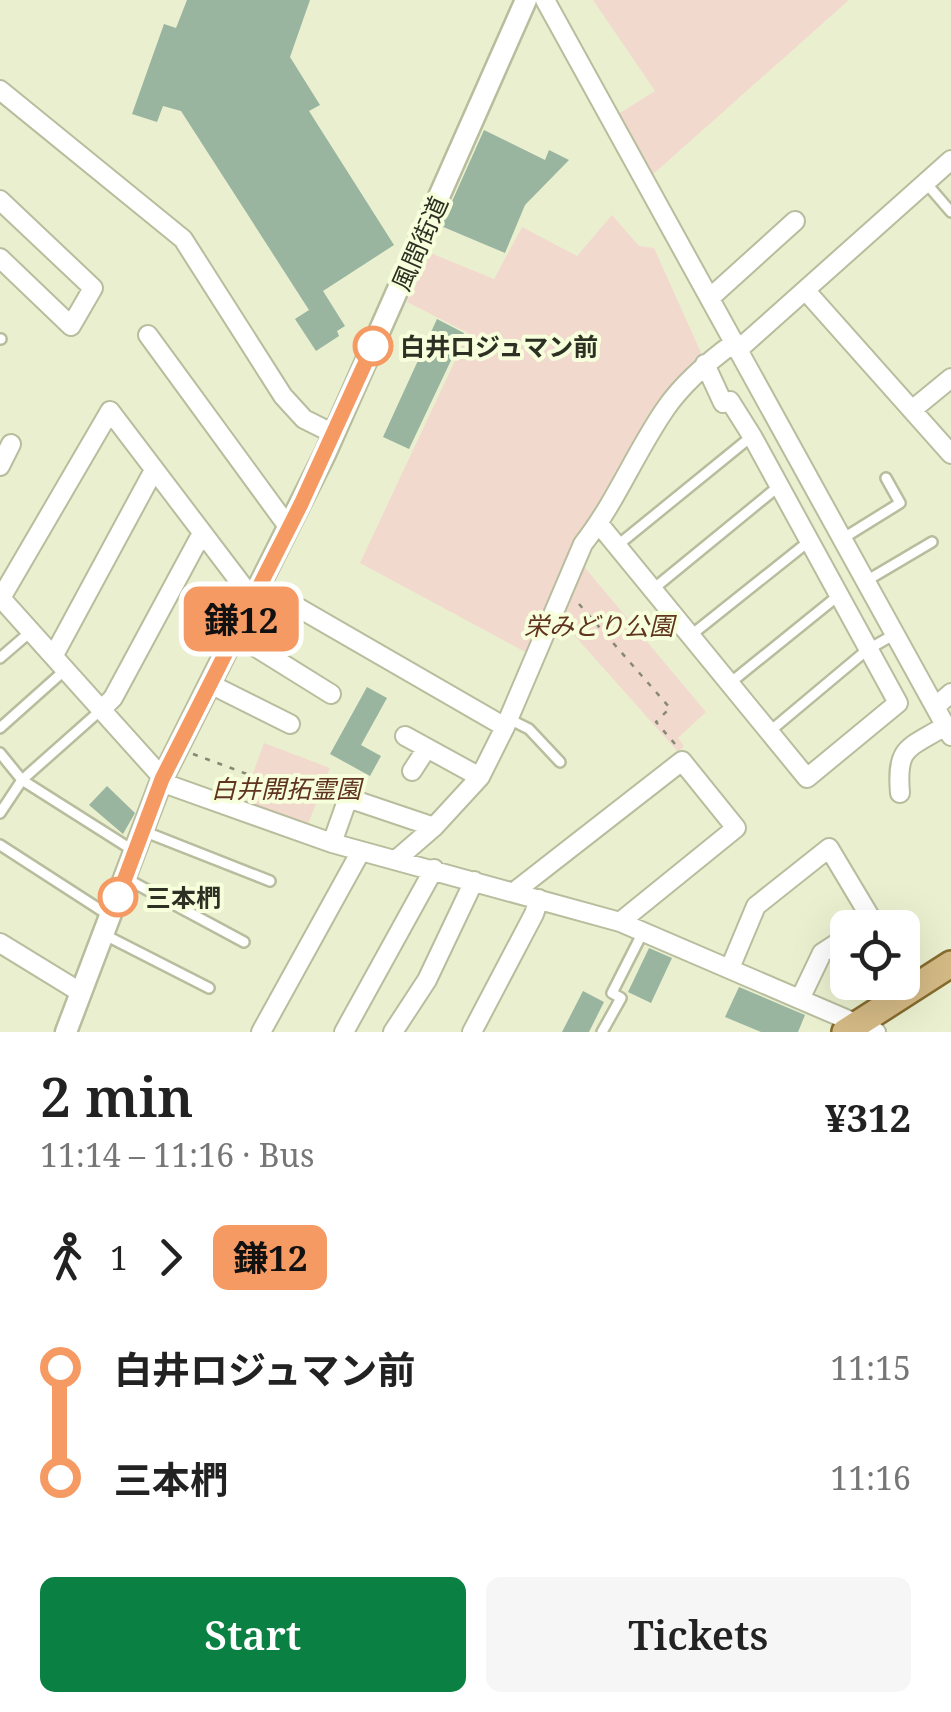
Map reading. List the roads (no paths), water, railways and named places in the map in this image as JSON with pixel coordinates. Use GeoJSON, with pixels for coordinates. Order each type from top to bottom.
{"type":"FeatureCollection","features":[{"type":"Feature","properties":{"kind":"main road"},"geometry":{"type":"LineString","coordinates":[[859,1029],[951,964]]}},
{"type":"Feature","properties":{"kind":"street","name":"風間街道"},"geometry":{"type":"LineString","coordinates":[[68,1031],[162,779],[289,528],[526,0]]}},
{"type":"Feature","properties":{"kind":"street"},"geometry":{"type":"LineString","coordinates":[[544,0],[948,731],[903,752],[898,766],[900,793]]}},
{"type":"Feature","properties":{"kind":"street"},"geometry":{"type":"LineString","coordinates":[[0,90],[183,239],[283,396],[304,420],[332,433]]}},
{"type":"Feature","properties":{"kind":"street"},"geometry":{"type":"LineString","coordinates":[[397,859],[434,827],[480,777],[584,544],[666,407],[705,364],[736,346],[806,291],[951,160]]}},
{"type":"Feature","properties":{"kind":"street"},"geometry":{"type":"LineString","coordinates":[[0,200],[93,288],[71,326],[0,258]]}},
{"type":"Feature","properties":{"kind":"street"},"geometry":{"type":"LineString","coordinates":[[711,297],[795,221]]}},
{"type":"Feature","properties":{"kind":"street"},"geometry":{"type":"LineString","coordinates":[[806,291],[951,454]]}},
{"type":"Feature","properties":{"kind":"street"},"geometry":{"type":"LineString","coordinates":[[148,336],[289,528]]}},
{"type":"Feature","properties":{"kind":"street"},"geometry":{"type":"LineString","coordinates":[[598,524],[806,778],[898,703],[752,436],[730,400],[723,404],[705,364]]}},
{"type":"Feature","properties":{"kind":"street"},"geometry":{"type":"LineString","coordinates":[[912,410],[951,378]]}},
{"type":"Feature","properties":{"kind":"street"},"geometry":{"type":"LineString","coordinates":[[507,723],[256,592],[202,533],[110,411],[0,598],[169,784],[332,843],[620,922],[800,999],[859,1029]]}},
{"type":"Feature","properties":{"kind":"street"},"geometry":{"type":"LineString","coordinates":[[0,466],[11,444]]}},
{"type":"Feature","properties":{"kind":"street"},"geometry":{"type":"LineString","coordinates":[[60,663],[154,470]]}},
{"type":"Feature","properties":{"kind":"street"},"geometry":{"type":"LineString","coordinates":[[102,708],[113,698],[202,533]]}},
{"type":"Feature","properties":{"kind":"street"},"geometry":{"type":"LineString","coordinates":[[234,633],[331,694]]}},
{"type":"Feature","properties":{"kind":"street"},"geometry":{"type":"LineString","coordinates":[[210,684],[290,724]]}},
{"type":"Feature","properties":{"kind":"street"},"geometry":{"type":"LineString","coordinates":[[934,707],[951,693]]}},
{"type":"Feature","properties":{"kind":"street"},"geometry":{"type":"LineString","coordinates":[[405,736],[480,777]]}},
{"type":"Feature","properties":{"kind":"street"},"geometry":{"type":"LineString","coordinates":[[412,771],[428,748]]}},
{"type":"Feature","properties":{"kind":"street"},"geometry":{"type":"LineString","coordinates":[[514,892],[682,761],[736,828],[620,922]]}},
{"type":"Feature","properties":{"kind":"street"},"geometry":{"type":"LineString","coordinates":[[332,843],[348,798],[434,827]]}},
{"type":"Feature","properties":{"kind":"street"},"geometry":{"type":"LineString","coordinates":[[730,968],[756,906],[829,848],[866,910]]}},
{"type":"Feature","properties":{"kind":"street"},"geometry":{"type":"LineString","coordinates":[[261,1032],[361,850]]}},
{"type":"Feature","properties":{"kind":"street"},"geometry":{"type":"LineString","coordinates":[[344,1032],[434,869]]}},
{"type":"Feature","properties":{"kind":"street"},"geometry":{"type":"LineString","coordinates":[[393,1032],[426,980],[474,881]]}},
{"type":"Feature","properties":{"kind":"street"},"geometry":{"type":"LineString","coordinates":[[472,1032],[539,899]]}},
{"type":"Feature","properties":{"kind":"street"},"geometry":{"type":"LineString","coordinates":[[0,943],[80,992]]}},
{"type":"Feature","properties":{"kind":"street"},"geometry":{"type":"LineString","coordinates":[[800,999],[822,953],[830,948]]}},
{"type":"Feature","properties":{"kind":"lane"},"geometry":{"type":"LineString","coordinates":[[926,183],[951,212]]}},
{"type":"Feature","properties":{"kind":"lane"},"geometry":{"type":"LineString","coordinates":[[618,545],[752,436]]}},
{"type":"Feature","properties":{"kind":"lane"},"geometry":{"type":"LineString","coordinates":[[842,538],[900,503],[886,478]]}},
{"type":"Feature","properties":{"kind":"lane"},"geometry":{"type":"LineString","coordinates":[[652,590],[780,486]]}},
{"type":"Feature","properties":{"kind":"lane"},"geometry":{"type":"LineString","coordinates":[[690,636],[808,542]]}},
{"type":"Feature","properties":{"kind":"lane"},"geometry":{"type":"LineString","coordinates":[[866,581],[932,542]]}},
{"type":"Feature","properties":{"kind":"lane"},"geometry":{"type":"LineString","coordinates":[[730,683],[839,596]]}},
{"type":"Feature","properties":{"kind":"lane"},"geometry":{"type":"LineString","coordinates":[[0,658],[29,633]]}},
{"type":"Feature","properties":{"kind":"lane"},"geometry":{"type":"LineString","coordinates":[[769,732],[867,650],[895,634]]}},
{"type":"Feature","properties":{"kind":"lane"},"geometry":{"type":"LineString","coordinates":[[0,728],[60,663]]}},
{"type":"Feature","properties":{"kind":"lane"},"geometry":{"type":"LineString","coordinates":[[0,814],[22,780],[102,708]]}},
{"type":"Feature","properties":{"kind":"lane"},"geometry":{"type":"LineString","coordinates":[[507,723],[529,730],[560,762]]}},
{"type":"Feature","properties":{"kind":"lane"},"geometry":{"type":"LineString","coordinates":[[0,752],[22,780],[135,852]]}},
{"type":"Feature","properties":{"kind":"lane"},"geometry":{"type":"LineString","coordinates":[[143,831],[270,882]]}},
{"type":"Feature","properties":{"kind":"lane"},"geometry":{"type":"LineString","coordinates":[[0,845],[107,925],[209,988]]}},
{"type":"Feature","properties":{"kind":"lane"},"geometry":{"type":"LineString","coordinates":[[126,878],[244,942]]}},
{"type":"Feature","properties":{"kind":"lane"},"geometry":{"type":"LineString","coordinates":[[602,1032],[620,998],[612,993],[643,932]]}},
{"type":"Feature","properties":{"kind":"place","name":"白井ロジュマン前"},"geometry":{"type":"Point","coordinates":[373,346]}},
{"type":"Feature","properties":{"kind":"place","name":"三本椚"},"geometry":{"type":"Point","coordinates":[118,897]}},
{"type":"Feature","properties":{"kind":"park label","name":"栄みどり公園"},"geometry":{"type":"Point","coordinates":[599,625]}},
{"type":"Feature","properties":{"kind":"park label","name":"白井開拓霊園"},"geometry":{"type":"Point","coordinates":[286,788]}}]}
